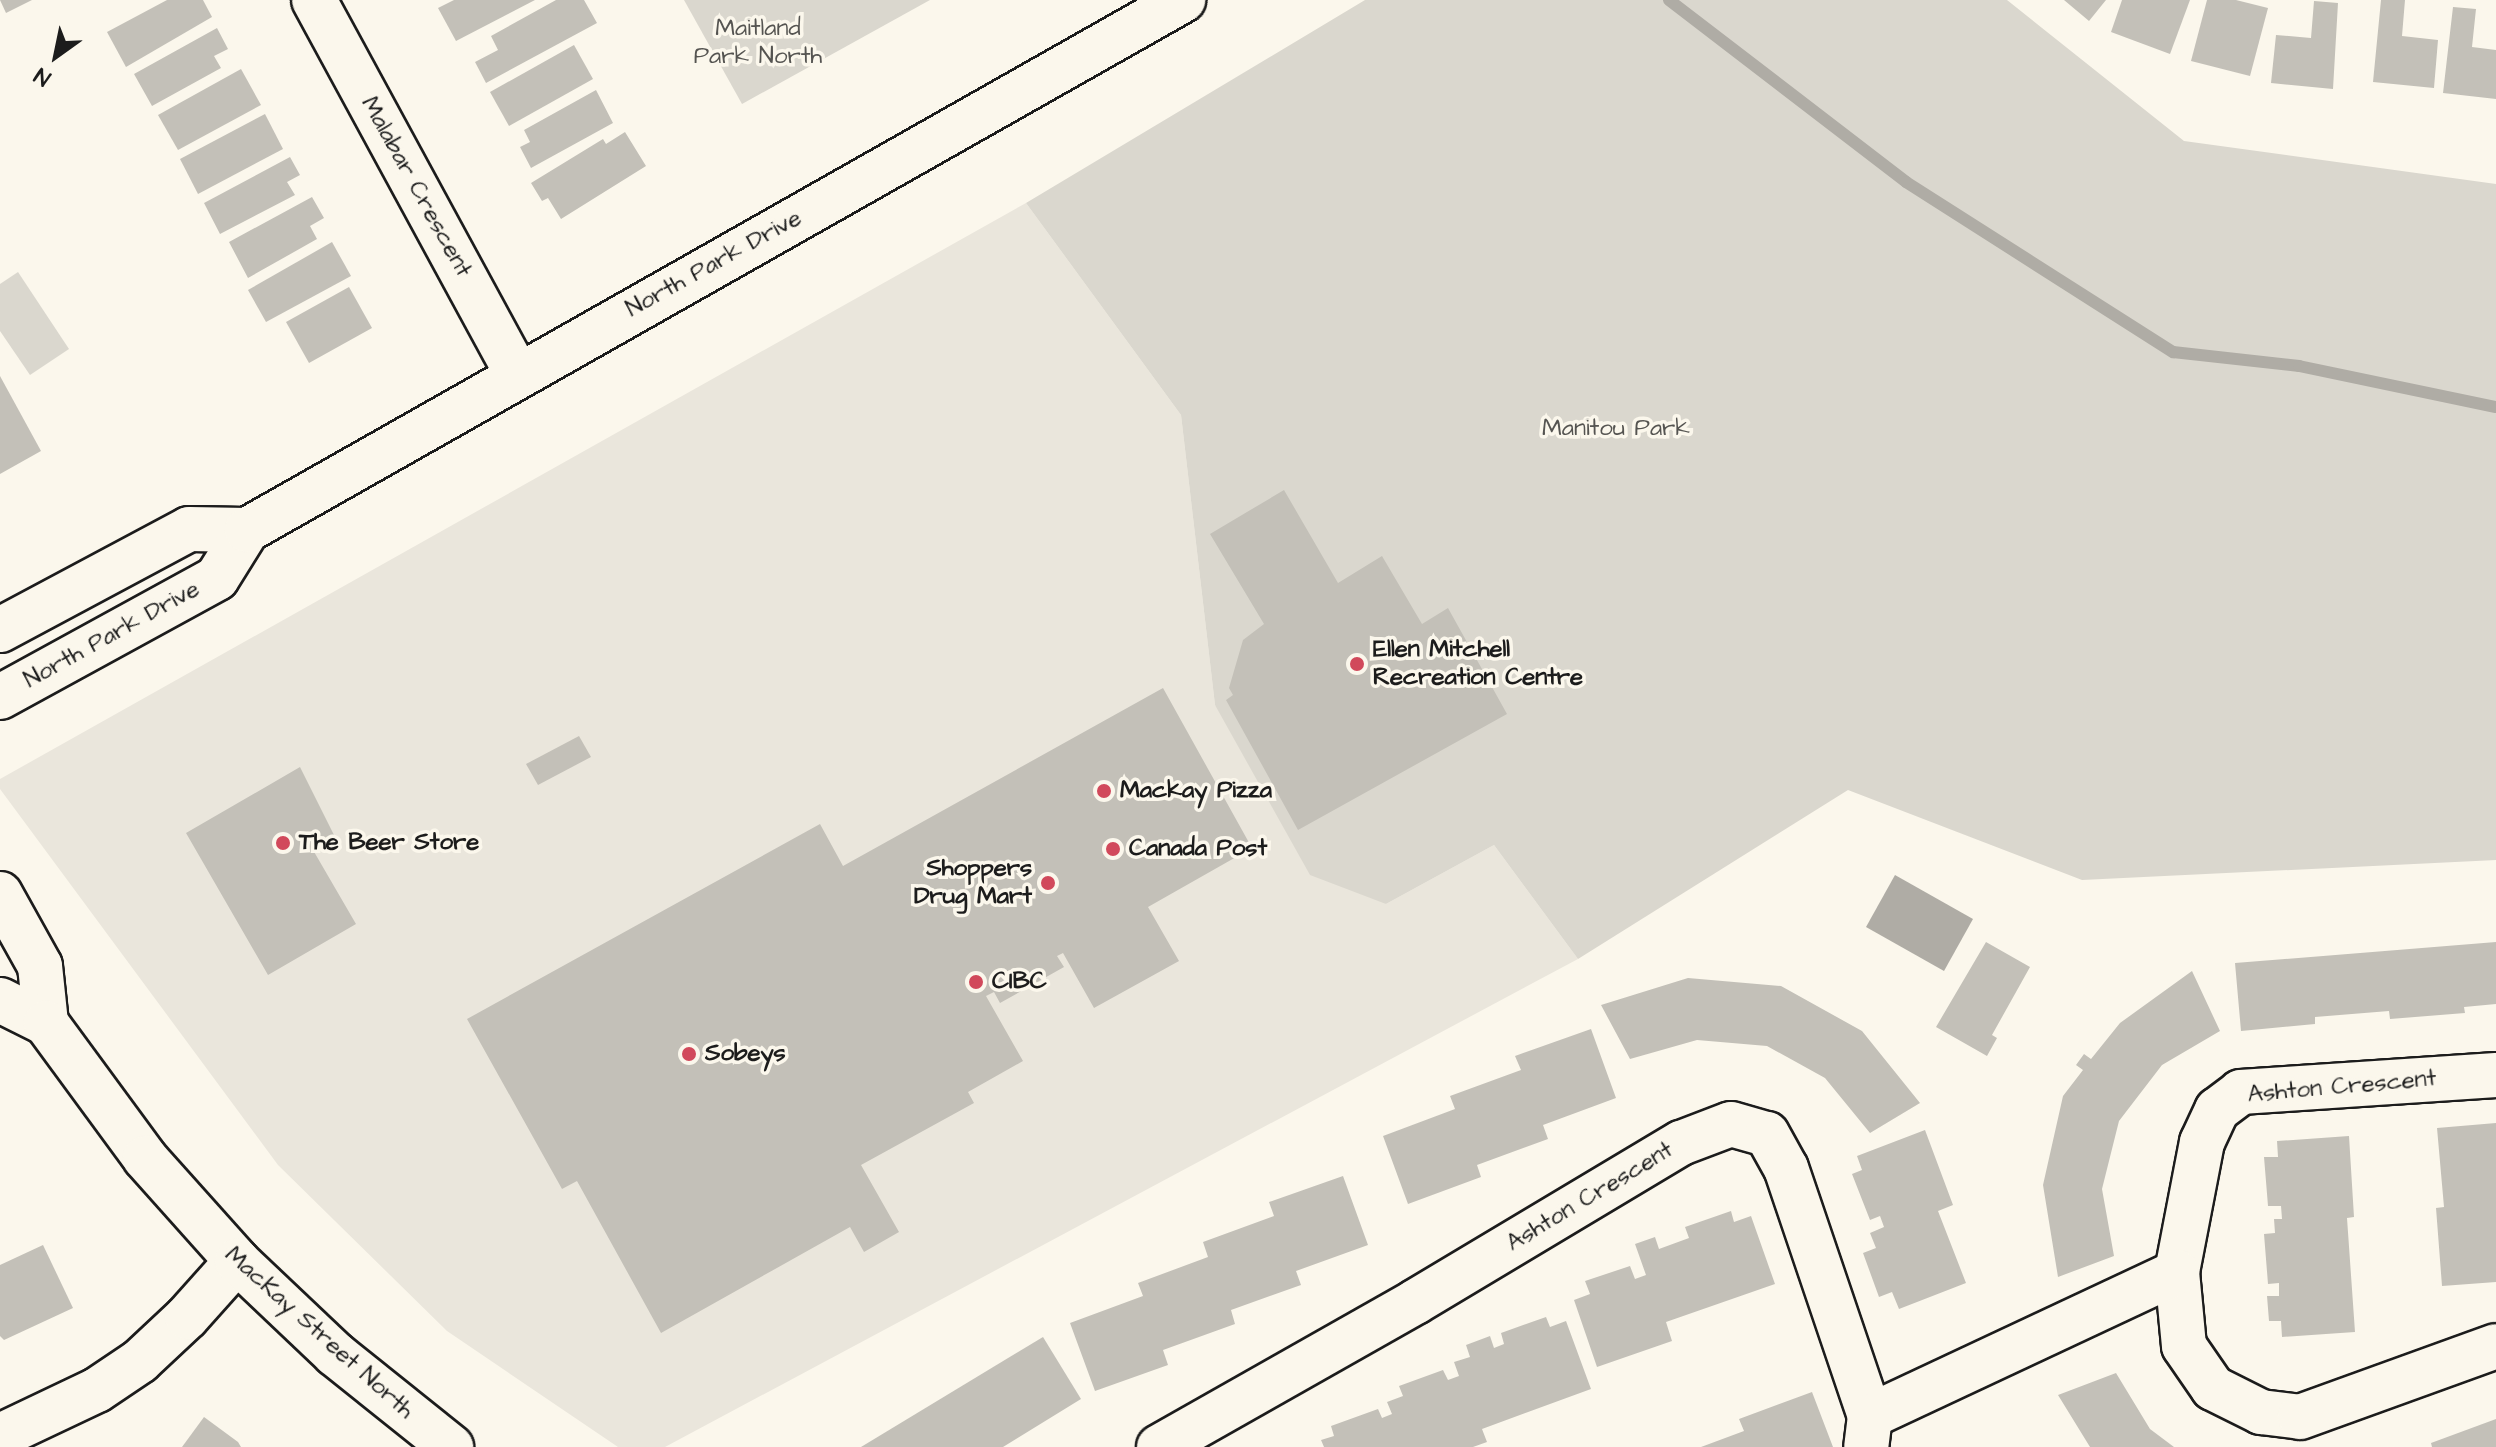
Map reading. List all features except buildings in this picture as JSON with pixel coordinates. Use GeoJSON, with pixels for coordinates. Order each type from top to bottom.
{"type":"FeatureCollection","features":[{"type":"Feature","properties":{"kind":"street","name":"Malabar Crescent"},"geometry":{"type":"LineString","coordinates":[[314,0],[518,375]]}},
{"type":"Feature","properties":{"kind":"street","name":"North Park Drive"},"geometry":{"type":"LineString","coordinates":[[0,697],[217,578],[247,530],[1183,0]]}},
{"type":"Feature","properties":{"kind":"street"},"geometry":{"type":"LineString","coordinates":[[0,630],[189,529],[247,530]]}},
{"type":"Feature","properties":{"kind":"street"},"geometry":{"type":"LineString","coordinates":[[0,894],[40,966],[46,1023]]}},
{"type":"Feature","properties":{"kind":"street","name":"MacKay Street North"},"geometry":{"type":"LineString","coordinates":[[0,1000],[46,1023],[145,1158],[237,1261],[335,1354],[451,1447]]}},
{"type":"Feature","properties":{"kind":"street","name":"Ashton Crescent"},"geometry":{"type":"LineString","coordinates":[[2496,1075],[2241,1092],[2217,1110],[2202,1142],[2177,1272],[2184,1346],[2213,1388],[2261,1412],[2300,1417],[2496,1346]]}},
{"type":"Feature","properties":{"kind":"street","name":"Ashton Crescent"},"geometry":{"type":"LineString","coordinates":[[1159,1447],[1415,1302],[1681,1143],[1731,1124],[1767,1134],[1786,1168],[1868,1432],[2177,1272]]}},
{"type":"Feature","properties":{"kind":"street"},"geometry":{"type":"LineString","coordinates":[[0,1436],[50,1432],[97,1390],[140,1361],[187,1317],[237,1261]]}},
{"type":"Feature","properties":{"kind":"shaded area"},"geometry":{"type":"Polygon","coordinates":[[[1026,203],[1181,415],[1215,705],[1386,904],[1494,845],[1578,959],[665,1447],[618,1447],[447,1331],[278,1165],[0,789],[0,779],[1026,203]]]}},
{"type":"Feature","properties":{"kind":"shaded area"},"geometry":{"type":"Polygon","coordinates":[[[1895,875],[1973,919],[1944,971],[1866,927],[1895,875]]]}},
{"type":"Feature","properties":{"kind":"green space","name":"Maitland Park North"},"geometry":{"type":"Polygon","coordinates":[[[684,0],[930,0],[742,104],[684,0]]]}},
{"type":"Feature","properties":{"kind":"green space","name":"Manitou Park"},"geometry":{"type":"Polygon","coordinates":[[[1365,0],[2007,0],[2184,141],[2496,184],[2496,860],[2082,880],[1848,790],[1578,959],[1494,845],[1386,904],[1310,875],[1215,705],[1181,415],[1026,203],[1365,0]]]}},
{"type":"Feature","properties":{"kind":"green space"},"geometry":{"type":"Polygon","coordinates":[[[18,272],[69,349],[30,375],[0,331],[0,284],[18,272]]]}},
{"type":"Feature","properties":{"kind":"waterway"},"geometry":{"type":"LineString","coordinates":[[1669,0],[1906,182],[2173,352],[2299,366],[2496,407]]}},
{"type":"Feature","properties":{"kind":"place","name":"Ellen Mitchell Recreation Centre"},"geometry":{"type":"Point","coordinates":[1357,664]}},
{"type":"Feature","properties":{"kind":"place","name":"Mackay Pizza"},"geometry":{"type":"Point","coordinates":[1104,791]}},
{"type":"Feature","properties":{"kind":"place","name":"The Beer Store"},"geometry":{"type":"Point","coordinates":[283,843]}},
{"type":"Feature","properties":{"kind":"place","name":"Canada Post"},"geometry":{"type":"Point","coordinates":[1113,849]}},
{"type":"Feature","properties":{"kind":"place","name":"Shoppers Drug Mart"},"geometry":{"type":"Point","coordinates":[1048,883]}},
{"type":"Feature","properties":{"kind":"place","name":"CIBC"},"geometry":{"type":"Point","coordinates":[976,982]}},
{"type":"Feature","properties":{"kind":"place","name":"Sobeys"},"geometry":{"type":"Point","coordinates":[689,1054]}}]}
